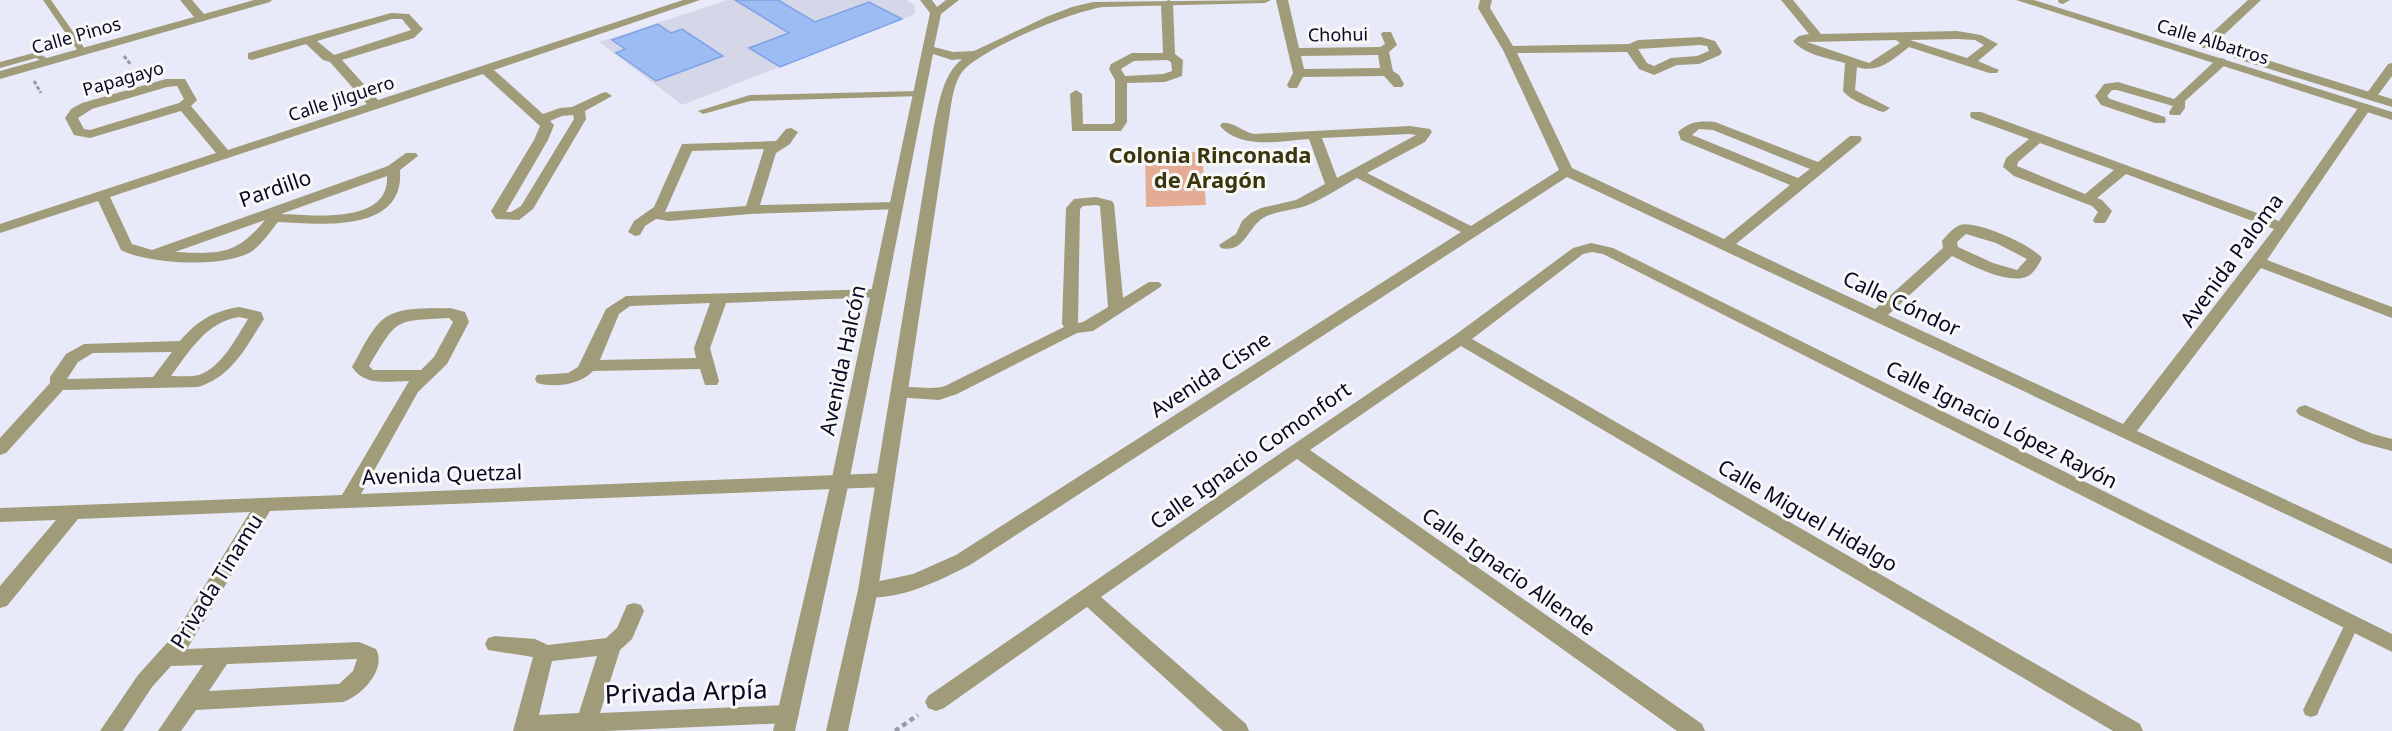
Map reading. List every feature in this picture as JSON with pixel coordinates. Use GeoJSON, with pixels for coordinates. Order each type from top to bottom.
{"type":"FeatureCollection","features":[{"type":"Feature","properties":{"kind":"street"},"geometry":{"type":"LineString","coordinates":[[186,0],[201,18]]}},
{"type":"Feature","properties":{"kind":"street","name":"Calle Pinos"},"geometry":{"type":"LineString","coordinates":[[0,75],[266,0]]}},
{"type":"Feature","properties":{"kind":"street"},"geometry":{"type":"LineString","coordinates":[[656,0],[669,8]]}},
{"type":"Feature","properties":{"kind":"street","name":"Calle Jilguero"},"geometry":{"type":"LineString","coordinates":[[0,229],[694,0]]}},
{"type":"Feature","properties":{"kind":"street"},"geometry":{"type":"LineString","coordinates":[[931,7],[953,0]]}},
{"type":"Feature","properties":{"kind":"street"},"geometry":{"type":"LineString","coordinates":[[1064,0],[1069,7],[1068,12]]}},
{"type":"Feature","properties":{"kind":"street"},"geometry":{"type":"LineString","coordinates":[[837,731],[868,590],[948,97],[957,70],[975,55],[1068,12],[1093,5],[1264,0]]}},
{"type":"Feature","properties":{"kind":"street"},"geometry":{"type":"LineString","coordinates":[[1282,0],[1294,52],[1296,79],[1387,72],[1395,78],[1398,84]]}},
{"type":"Feature","properties":{"kind":"street"},"geometry":{"type":"LineString","coordinates":[[1486,0],[1485,8],[1509,51],[1566,171]]}},
{"type":"Feature","properties":{"kind":"street"},"geometry":{"type":"LineString","coordinates":[[1787,0],[1818,38]]}},
{"type":"Feature","properties":{"kind":"street","name":"Calle Albatros"},"geometry":{"type":"LineString","coordinates":[[2022,0],[2221,62],[2368,102],[2392,103]]}},
{"type":"Feature","properties":{"kind":"street","name":"Calle Albatros"},"geometry":{"type":"LineString","coordinates":[[2062,0],[2206,45],[2368,102],[2392,116]]}},
{"type":"Feature","properties":{"kind":"street"},"geometry":{"type":"LineString","coordinates":[[2206,45],[2254,0]]}},
{"type":"Feature","properties":{"kind":"street"},"geometry":{"type":"LineString","coordinates":[[1167,3],[1169,56]]}},
{"type":"Feature","properties":{"kind":"street","name":"Avenida Halcón"},"geometry":{"type":"LineString","coordinates":[[786,723],[840,482],[928,49],[931,7]]}},
{"type":"Feature","properties":{"kind":"street"},"geometry":{"type":"LineString","coordinates":[[252,56],[398,15],[405,16],[417,29],[417,32],[334,59]]}},
{"type":"Feature","properties":{"kind":"street"},"geometry":{"type":"LineString","coordinates":[[1387,34],[1391,45],[1383,51],[1387,72]]}},
{"type":"Feature","properties":{"kind":"street"},"geometry":{"type":"LineString","coordinates":[[1903,40],[1873,67],[1806,47],[1799,41],[1803,38],[1903,40],[1963,35],[1992,44],[1969,62]]}},
{"type":"Feature","properties":{"kind":"street"},"geometry":{"type":"LineString","coordinates":[[309,40],[327,57],[334,59],[375,105]]}},
{"type":"Feature","properties":{"kind":"street"},"geometry":{"type":"LineString","coordinates":[[1903,40],[1993,70]]}},
{"type":"Feature","properties":{"kind":"street"},"geometry":{"type":"LineString","coordinates":[[1509,51],[1631,48],[1638,44],[1701,41],[1711,44],[1716,52],[1700,60],[1675,61],[1654,71],[1643,66],[1631,48]]}},
{"type":"Feature","properties":{"kind":"street"},"geometry":{"type":"LineString","coordinates":[[928,49],[945,55],[975,55]]}},
{"type":"Feature","properties":{"kind":"street","name":"Chohui"},"geometry":{"type":"LineString","coordinates":[[1294,52],[1383,51]]}},
{"type":"Feature","properties":{"kind":"street"},"geometry":{"type":"LineString","coordinates":[[1076,94],[1077,128],[1116,128],[1121,122],[1120,80],[1115,66],[1123,60],[1169,56],[1177,60],[1179,70],[1176,75],[1120,80]]}},
{"type":"Feature","properties":{"kind":"street"},"geometry":{"type":"LineString","coordinates":[[1851,62],[1849,91],[1857,97],[1884,108]]}},
{"type":"Feature","properties":{"kind":"street"},"geometry":{"type":"LineString","coordinates":[[2178,104],[2118,86],[2108,87],[2100,96],[2105,102],[2163,124],[2179,108],[2179,100],[2221,62]]}},
{"type":"Feature","properties":{"kind":"street","name":"Avenida Paloma"},"geometry":{"type":"LineString","coordinates":[[2126,433],[2258,262],[2392,67]]}},
{"type":"Feature","properties":{"kind":"street"},"geometry":{"type":"LineString","coordinates":[[485,69],[548,125],[498,211],[501,216],[514,216],[526,209],[580,118],[580,114],[575,111]]}},
{"type":"Feature","properties":{"kind":"street","name":"Papagayo"},"geometry":{"type":"LineString","coordinates":[[166,82],[183,83],[191,100],[184,106],[86,134],[79,132],[71,118],[76,112],[166,82]]}},
{"type":"Feature","properties":{"kind":"street"},"geometry":{"type":"LineString","coordinates":[[543,119],[560,112],[575,111],[606,96]]}},
{"type":"Feature","properties":{"kind":"street"},"geometry":{"type":"LineString","coordinates":[[184,106],[225,155]]}},
{"type":"Feature","properties":{"kind":"street"},"geometry":{"type":"LineString","coordinates":[[1976,115],[2282,227]]}},
{"type":"Feature","properties":{"kind":"street"},"geometry":{"type":"LineString","coordinates":[[1800,184],[1686,137],[1685,132],[1697,125],[1715,126],[1820,168]]}},
{"type":"Feature","properties":{"kind":"street"},"geometry":{"type":"LineString","coordinates":[[1226,245],[1242,236],[1247,224],[1256,216],[1266,211],[1301,203],[1420,139],[1425,132],[1410,130],[1314,136],[1245,137],[1227,126]]}},
{"type":"Feature","properties":{"kind":"street"},"geometry":{"type":"LineString","coordinates":[[750,210],[770,151],[785,141],[791,132]]}},
{"type":"Feature","properties":{"kind":"street"},"geometry":{"type":"LineString","coordinates":[[1314,136],[1333,186]]}},
{"type":"Feature","properties":{"kind":"street"},"geometry":{"type":"LineString","coordinates":[[2038,138],[2011,161],[2010,167],[2019,173],[2087,199],[2104,208],[2105,213],[2100,220]]}},
{"type":"Feature","properties":{"kind":"street"},"geometry":{"type":"LineString","coordinates":[[1726,246],[1855,139]]}},
{"type":"Feature","properties":{"kind":"street"},"geometry":{"type":"LineString","coordinates":[[635,232],[639,224],[660,209],[687,147],[780,145]]}},
{"type":"Feature","properties":{"kind":"street","name":"Pardillo"},"geometry":{"type":"LineString","coordinates":[[150,256],[271,215],[393,169],[411,156]]}},
{"type":"Feature","properties":{"kind":"street"},"geometry":{"type":"LineString","coordinates":[[102,196],[130,251],[150,256],[234,254],[250,245],[271,215],[353,218],[369,213],[380,206],[392,190],[393,169]]}},
{"type":"Feature","properties":{"kind":"street"},"geometry":{"type":"LineString","coordinates":[[2087,199],[2124,169]]}},
{"type":"Feature","properties":{"kind":"street","name":"Avenida Cisne"},"geometry":{"type":"LineString","coordinates":[[868,590],[917,583],[963,560],[1566,171]]}},
{"type":"Feature","properties":{"kind":"street","name":"Calle Cóndor"},"geometry":{"type":"LineString","coordinates":[[1566,171],[2392,557]]}},
{"type":"Feature","properties":{"kind":"street"},"geometry":{"type":"LineString","coordinates":[[1357,173],[1471,231]]}},
{"type":"Feature","properties":{"kind":"street"},"geometry":{"type":"LineString","coordinates":[[1074,328],[1070,324],[1072,208],[1078,202],[1096,201],[1107,204],[1116,309]]}},
{"type":"Feature","properties":{"kind":"street"},"geometry":{"type":"LineString","coordinates":[[655,214],[669,217],[750,210],[896,207]]}},
{"type":"Feature","properties":{"kind":"street"},"geometry":{"type":"LineString","coordinates":[[1966,228],[2028,252],[2035,258],[2023,273],[2016,275],[2003,272],[1952,249],[1949,241],[1966,228]]}},
{"type":"Feature","properties":{"kind":"street","name":"Calle Ignacio Comonfort"},"geometry":{"type":"LineString","coordinates":[[936,702],[1297,450],[1461,339],[1578,251],[1591,247]]}},
{"type":"Feature","properties":{"kind":"street","name":"Calle Ignacio López Rayón"},"geometry":{"type":"LineString","coordinates":[[1591,247],[1618,257],[2392,644]]}},
{"type":"Feature","properties":{"kind":"street"},"geometry":{"type":"LineString","coordinates":[[1877,316],[1952,249]]}},
{"type":"Feature","properties":{"kind":"street"},"geometry":{"type":"LineString","coordinates":[[2258,262],[2392,313]]}},
{"type":"Feature","properties":{"kind":"street"},"geometry":{"type":"LineString","coordinates":[[901,393],[931,394],[951,390],[1074,328],[1088,327],[1154,285]]}},
{"type":"Feature","properties":{"kind":"street"},"geometry":{"type":"LineString","coordinates":[[543,379],[577,377],[589,366],[612,312],[620,304],[634,300],[878,294]]}},
{"type":"Feature","properties":{"kind":"street"},"geometry":{"type":"LineString","coordinates":[[711,381],[702,348],[720,297]]}},
{"type":"Feature","properties":{"kind":"street"},"geometry":{"type":"LineString","coordinates":[[60,384],[71,385],[198,381],[211,377],[220,369],[256,319],[255,315],[249,312],[217,315],[208,321],[158,382]]}},
{"type":"Feature","properties":{"kind":"street"},"geometry":{"type":"LineString","coordinates":[[348,500],[412,388],[441,360],[461,322],[456,314],[410,315],[392,321],[385,326],[360,367],[366,374],[373,376],[423,375]]}},
{"type":"Feature","properties":{"kind":"street","name":"Calle Miguel Hidalgo"},"geometry":{"type":"LineString","coordinates":[[1461,339],[2132,731]]}},
{"type":"Feature","properties":{"kind":"street"},"geometry":{"type":"LineString","coordinates":[[60,384],[58,377],[72,358],[84,350],[97,346],[186,346]]}},
{"type":"Feature","properties":{"kind":"street"},"geometry":{"type":"LineString","coordinates":[[589,366],[707,363]]}},
{"type":"Feature","properties":{"kind":"street"},"geometry":{"type":"LineString","coordinates":[[0,449],[60,384]]}},
{"type":"Feature","properties":{"kind":"street"},"geometry":{"type":"LineString","coordinates":[[2305,411],[2368,439],[2392,445]]}},
{"type":"Feature","properties":{"kind":"street","name":"Calle Ignacio Allende"},"geometry":{"type":"LineString","coordinates":[[1297,450],[1694,731]]}},
{"type":"Feature","properties":{"kind":"street","name":"Avenida Quetzal"},"geometry":{"type":"LineString","coordinates":[[0,515],[886,480]]}},
{"type":"Feature","properties":{"kind":"street","name":"Privada Tinamu"},"geometry":{"type":"LineString","coordinates":[[111,731],[145,681],[182,640],[264,505]]}},
{"type":"Feature","properties":{"kind":"street"},"geometry":{"type":"LineString","coordinates":[[0,600],[72,513]]}},
{"type":"Feature","properties":{"kind":"street"},"geometry":{"type":"LineString","coordinates":[[1087,596],[1238,731]]}},
{"type":"Feature","properties":{"kind":"street","name":"Privada Arpía"},"geometry":{"type":"LineString","coordinates":[[586,721],[611,646],[625,633],[634,611]]}},
{"type":"Feature","properties":{"kind":"street","name":"Privada Arpía"},"geometry":{"type":"LineString","coordinates":[[495,644],[535,647],[544,654],[611,646]]}},
{"type":"Feature","properties":{"kind":"street","name":"Privada Tinamu"},"geometry":{"type":"LineString","coordinates":[[168,658],[359,651],[369,655],[357,683],[343,693],[191,701]]}},
{"type":"Feature","properties":{"kind":"street","name":"Privada Arpía"},"geometry":{"type":"LineString","coordinates":[[544,654],[526,728],[586,721],[786,723]]}},
{"type":"Feature","properties":{"kind":"street"},"geometry":{"type":"LineString","coordinates":[[169,731],[222,655]]}},
{"type":"Feature","properties":{"kind":"lane"},"geometry":{"type":"LineString","coordinates":[[47,0],[83,52]]}},
{"type":"Feature","properties":{"kind":"lane"},"geometry":{"type":"LineString","coordinates":[[0,65],[37,55],[49,62]]}},
{"type":"Feature","properties":{"kind":"lane"},"geometry":{"type":"LineString","coordinates":[[703,111],[750,98],[918,94]]}},
{"type":"Feature","properties":{"kind":"lane"},"geometry":{"type":"LineString","coordinates":[[2311,710],[2352,624]]}},
{"type":"Feature","properties":{"kind":"shaded area"},"geometry":{"type":"Polygon","coordinates":[[[728,0],[906,0],[915,5],[915,14],[682,105],[599,42],[728,0]]]}},
{"type":"Feature","properties":{"kind":"shaded area"},"geometry":{"type":"Polygon","coordinates":[[[1202,152],[1206,205],[1146,207],[1145,153],[1202,152]]]}},
{"type":"Feature","properties":{"kind":"building"},"geometry":{"type":"Polygon","coordinates":[[[735,0],[778,0],[815,22],[869,2],[902,19],[780,67],[749,48],[789,33],[735,0]]]}},
{"type":"Feature","properties":{"kind":"building"},"geometry":{"type":"Polygon","coordinates":[[[658,24],[671,33],[682,29],[723,56],[656,81],[616,53],[625,49],[612,40],[658,24]]]}},
{"type":"Feature","properties":{"kind":"district","name":"Colonia Rinconada de Aragón"},"geometry":{"type":"Point","coordinates":[1210,166]}}]}
